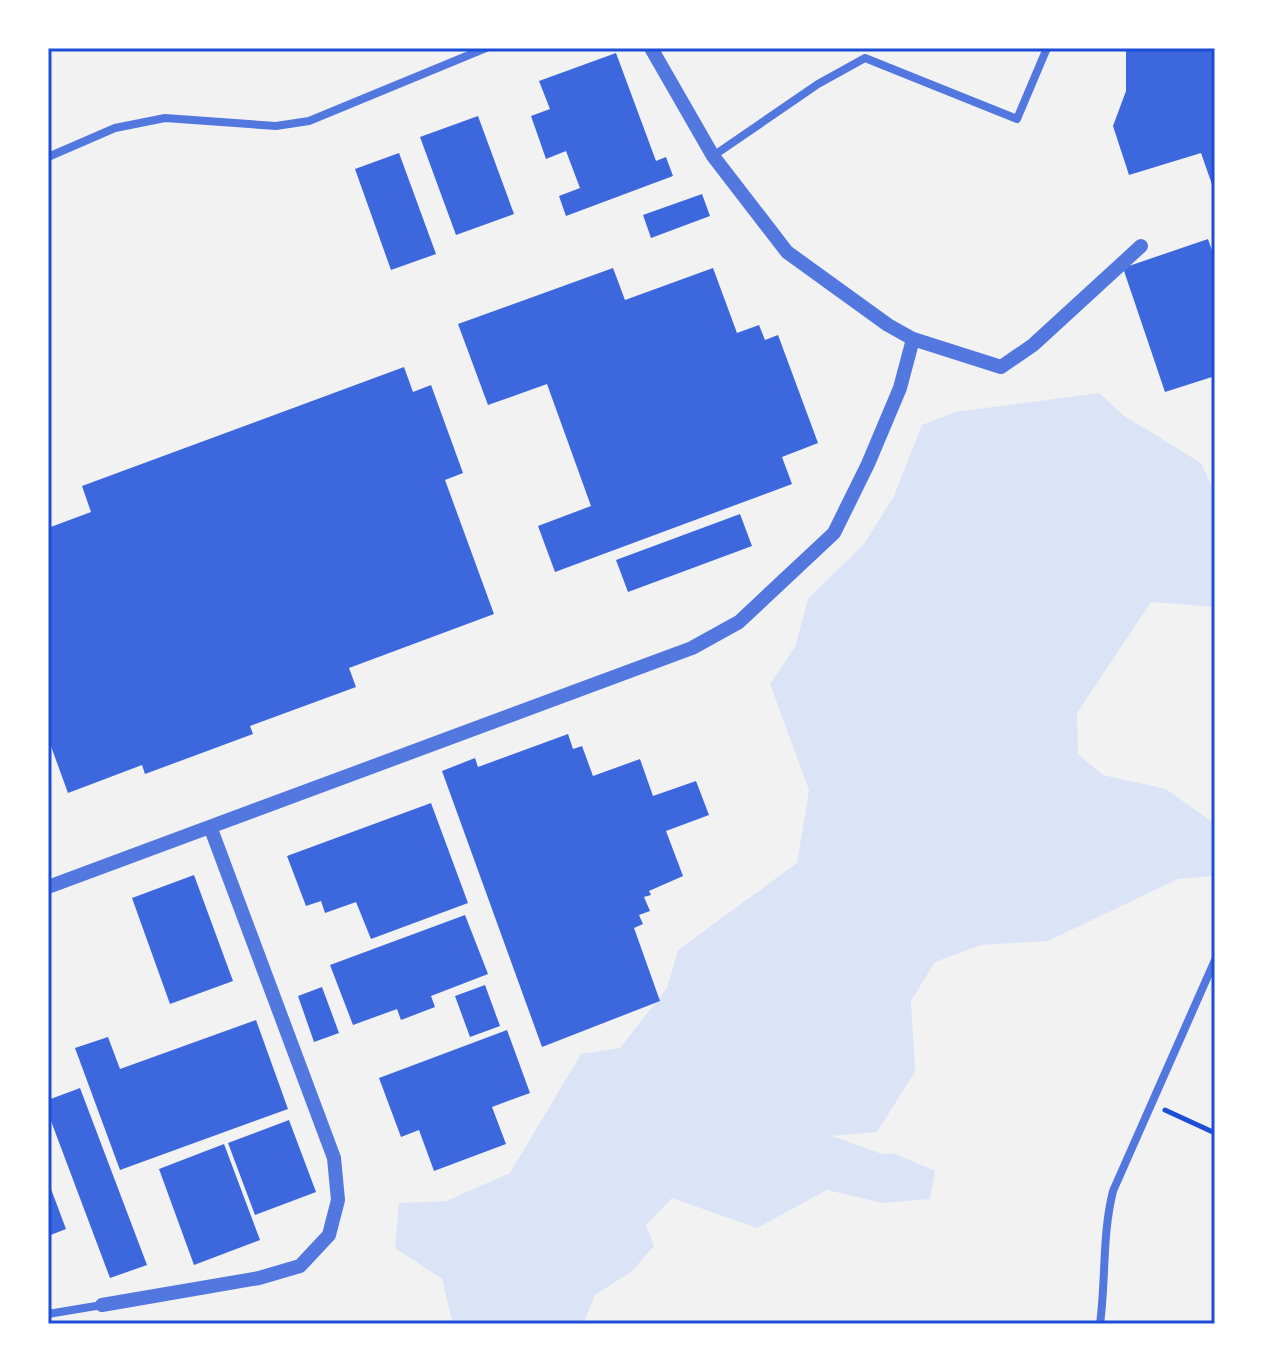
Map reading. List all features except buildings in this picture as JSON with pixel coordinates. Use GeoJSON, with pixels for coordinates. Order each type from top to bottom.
{"type":"FeatureCollection","features":[{"type":"Feature","properties":{"kind":"street"},"geometry":{"type":"LineString","coordinates":[[48,157],[115,128],[165,118],[276,126],[309,121],[486,48]]}},
{"type":"Feature","properties":{"kind":"street"},"geometry":{"type":"LineString","coordinates":[[651,48],[713,156],[787,252],[888,325],[913,339],[1001,367],[1033,345],[1141,246]]}},
{"type":"Feature","properties":{"kind":"street"},"geometry":{"type":"LineString","coordinates":[[713,156],[818,84],[865,58],[1017,119],[1047,48]]}},
{"type":"Feature","properties":{"kind":"street"},"geometry":{"type":"LineString","coordinates":[[48,887],[692,648],[739,622],[834,533],[900,388],[913,339]]}},
{"type":"Feature","properties":{"kind":"street"},"geometry":{"type":"LineString","coordinates":[[48,1314],[259,1278],[300,1266],[329,1235],[338,1200],[334,1158],[211,829]]}},
{"type":"Feature","properties":{"kind":"street"},"geometry":{"type":"LineString","coordinates":[[1100,1324],[1104,1296],[1104,1225],[1113,1191],[1215,960]]}},
{"type":"Feature","properties":{"kind":"path"},"geometry":{"type":"LineString","coordinates":[[1152,1105],[1215,1133]]}},
{"type":"Feature","properties":{"kind":"shaded area"},"geometry":{"type":"Polygon","coordinates":[[[1099,393],[1123,415],[1201,463],[1215,493],[1215,607],[1151,602],[1077,713],[1078,754],[1103,775],[1166,789],[1215,824],[1215,876],[1178,879],[1048,941],[981,945],[935,962],[911,1001],[915,1072],[877,1132],[832,1136],[882,1154],[893,1153],[935,1171],[930,1199],[883,1203],[827,1190],[757,1228],[672,1198],[646,1225],[654,1246],[632,1271],[595,1295],[583,1324],[453,1324],[442,1279],[395,1248],[399,1203],[446,1201],[510,1173],[581,1054],[620,1048],[667,988],[678,950],[797,863],[809,790],[770,684],[795,647],[808,599],[864,544],[894,496],[922,425],[955,412],[1099,393]]]}}]}
